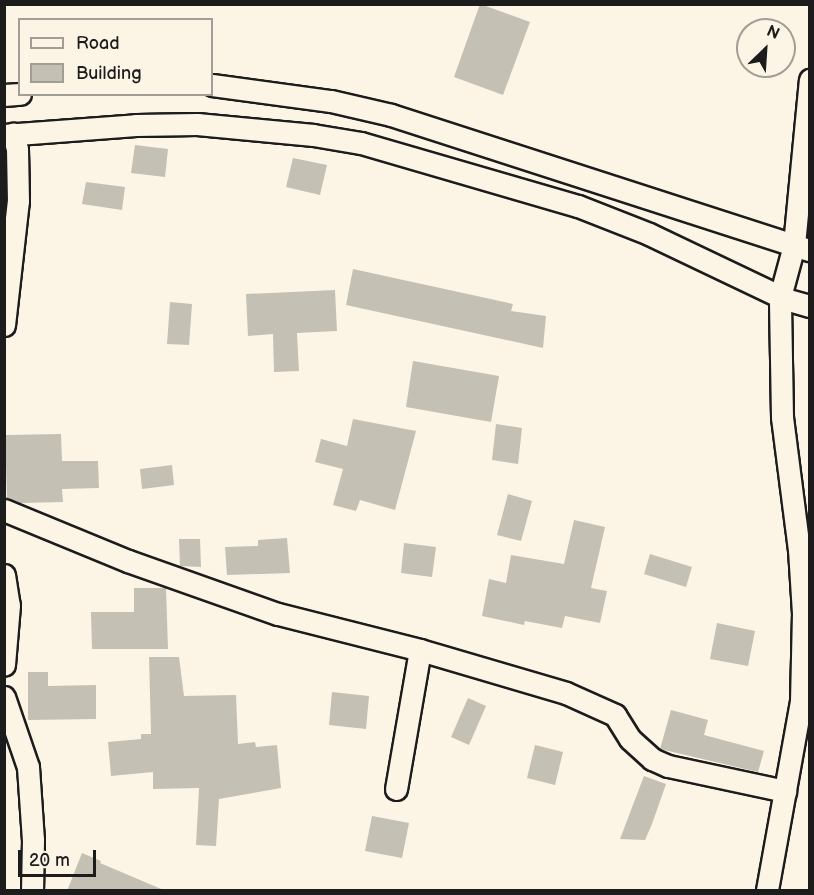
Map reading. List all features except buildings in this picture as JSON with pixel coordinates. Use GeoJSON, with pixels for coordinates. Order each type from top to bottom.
{"type":"FeatureCollection","features":[{"type":"Feature","properties":{"kind":"street"},"geometry":{"type":"LineString","coordinates":[[767,891],[801,701],[806,650],[799,550],[782,417],[780,297],[802,247],[810,80]]}},
{"type":"Feature","properties":{"kind":"street"},"geometry":{"type":"LineString","coordinates":[[213,85],[331,101],[391,115],[802,247]]}},
{"type":"Feature","properties":{"kind":"street"},"geometry":{"type":"LineString","coordinates":[[4,325],[18,201],[17,149],[9,135],[105,127],[198,124],[313,135],[361,143],[578,207],[649,234],[780,297],[810,306]]}},
{"type":"Feature","properties":{"kind":"street"},"geometry":{"type":"LineString","coordinates":[[4,510],[128,561],[278,614],[420,650],[566,693],[615,715],[630,739],[652,759],[668,766],[785,790]]}},
{"type":"Feature","properties":{"kind":"street"},"geometry":{"type":"LineString","coordinates":[[4,575],[9,604],[4,664]]}},
{"type":"Feature","properties":{"kind":"street"},"geometry":{"type":"LineString","coordinates":[[396,789],[420,650]]}},
{"type":"Feature","properties":{"kind":"street"},"geometry":{"type":"LineString","coordinates":[[4,697],[28,767],[33,840],[32,891]]}}]}
